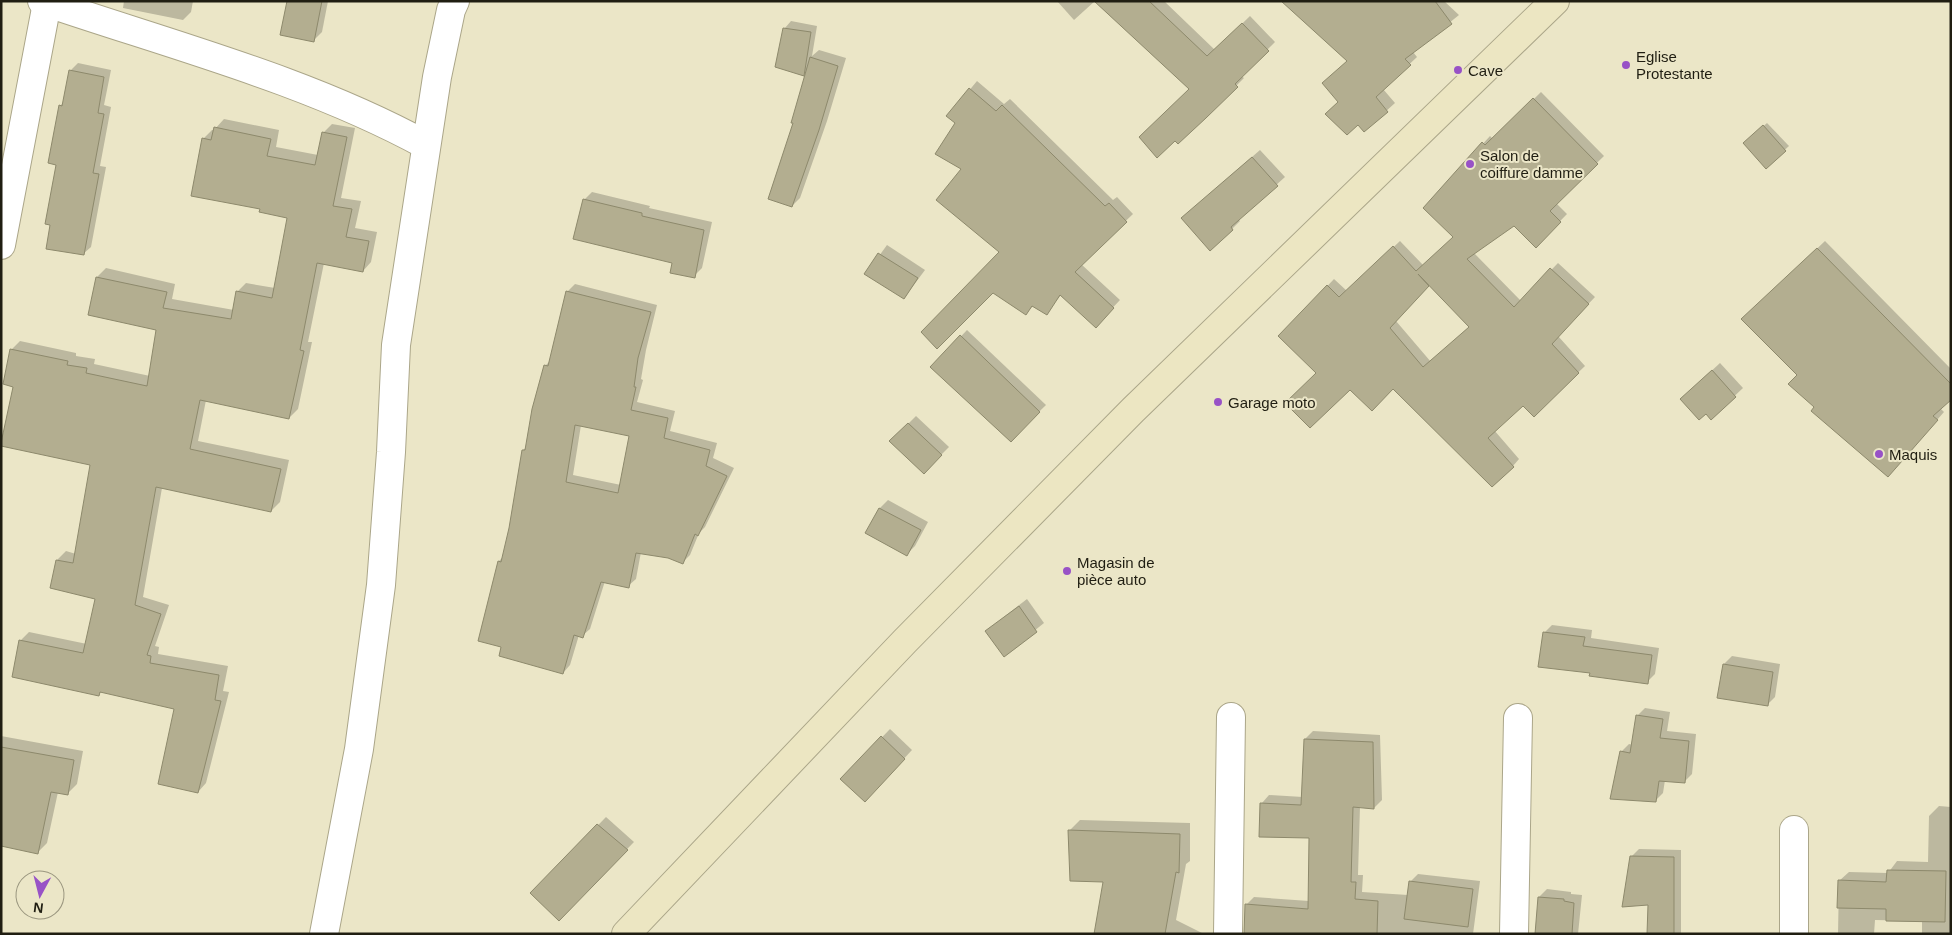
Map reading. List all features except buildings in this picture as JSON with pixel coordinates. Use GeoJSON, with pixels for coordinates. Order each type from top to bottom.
{"type":"FeatureCollection","features":[{"type":"Feature","properties":{"kind":"street"},"geometry":{"type":"LineString","coordinates":[[324,934],[359,749],[381,585],[391,452],[396,345],[437,77],[451,10],[455,1]]}},
{"type":"Feature","properties":{"kind":"street"},"geometry":{"type":"LineString","coordinates":[[626,934],[905,641],[1133,410],[1555,1]]}},
{"type":"Feature","properties":{"kind":"street"},"geometry":{"type":"LineString","coordinates":[[1,245],[45,2],[97,10],[385,122],[426,145]]}},
{"type":"Feature","properties":{"kind":"street"},"geometry":{"type":"LineString","coordinates":[[1228,934],[1231,717]]}},
{"type":"Feature","properties":{"kind":"street"},"geometry":{"type":"LineString","coordinates":[[1514,934],[1518,718]]}},
{"type":"Feature","properties":{"kind":"street"},"geometry":{"type":"LineString","coordinates":[[1794,830],[1794,934]]}},
{"type":"Feature","properties":{"kind":"place","name":"Eglise Protestante"},"geometry":{"type":"Point","coordinates":[1626,65]}},
{"type":"Feature","properties":{"kind":"place","name":"Cave"},"geometry":{"type":"Point","coordinates":[1458,70]}},
{"type":"Feature","properties":{"kind":"place","name":"Salon de coiffure damme"},"geometry":{"type":"Point","coordinates":[1470,164]}},
{"type":"Feature","properties":{"kind":"place","name":"Garage moto"},"geometry":{"type":"Point","coordinates":[1218,402]}},
{"type":"Feature","properties":{"kind":"place","name":"Maquis"},"geometry":{"type":"Point","coordinates":[1879,454]}},
{"type":"Feature","properties":{"kind":"place","name":"Magasin de pièce auto"},"geometry":{"type":"Point","coordinates":[1067,571]}}]}
